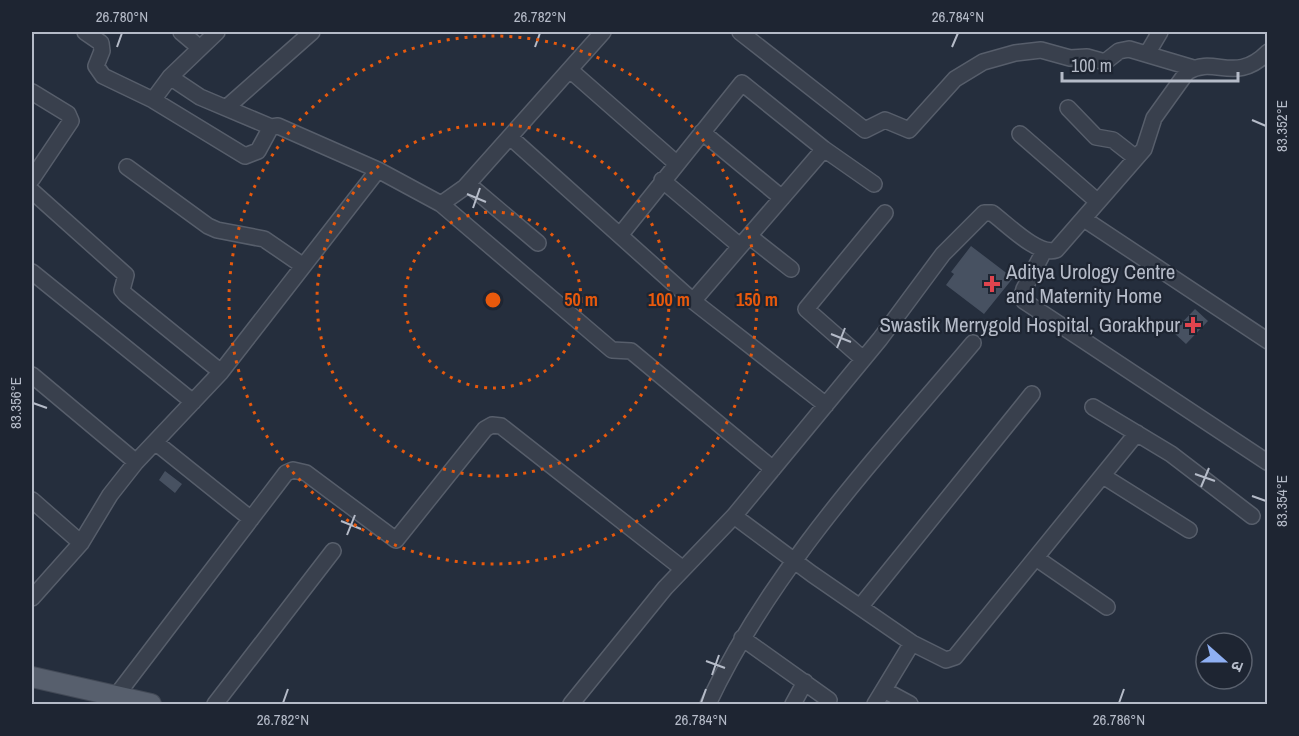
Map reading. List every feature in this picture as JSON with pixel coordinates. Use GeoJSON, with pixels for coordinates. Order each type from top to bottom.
{"type":"FeatureCollection","features":[{"type":"Feature","properties":{"kind":"main road"},"geometry":{"type":"LineString","coordinates":[[32,676],[151,705]]}},
{"type":"Feature","properties":{"kind":"main road"},"geometry":{"type":"LineString","coordinates":[[32,690],[92,705]]}},
{"type":"Feature","properties":{"kind":"street"},"geometry":{"type":"LineString","coordinates":[[85,32],[102,46],[96,66],[99,72],[153,100],[245,156],[258,151],[272,128]]}},
{"type":"Feature","properties":{"kind":"street"},"geometry":{"type":"LineString","coordinates":[[181,32],[200,48]]}},
{"type":"Feature","properties":{"kind":"street"},"geometry":{"type":"LineString","coordinates":[[153,100],[170,77],[217,32]]}},
{"type":"Feature","properties":{"kind":"street"},"geometry":{"type":"LineString","coordinates":[[226,108],[312,32]]}},
{"type":"Feature","properties":{"kind":"street"},"geometry":{"type":"LineString","coordinates":[[441,204],[468,184],[603,32]]}},
{"type":"Feature","properties":{"kind":"street"},"geometry":{"type":"LineString","coordinates":[[740,32],[865,130],[885,120],[909,130],[955,79],[984,62],[1015,53],[1047,51],[1063,57],[1087,57],[1105,62],[1125,49],[1193,68],[1209,67],[1232,71],[1259,60],[1267,52]]}},
{"type":"Feature","properties":{"kind":"street"},"geometry":{"type":"LineString","coordinates":[[1147,54],[1160,32]]}},
{"type":"Feature","properties":{"kind":"street"},"geometry":{"type":"LineString","coordinates":[[571,705],[683,569],[734,516],[863,359],[943,254],[984,213],[992,213],[1044,251],[1056,250],[1144,149],[1154,118],[1179,80],[1193,68]]}},
{"type":"Feature","properties":{"kind":"street"},"geometry":{"type":"LineString","coordinates":[[570,70],[676,163]]}},
{"type":"Feature","properties":{"kind":"street"},"geometry":{"type":"LineString","coordinates":[[170,77],[200,97],[272,128],[284,128],[378,170],[441,204],[612,350],[631,351],[772,469]]}},
{"type":"Feature","properties":{"kind":"street"},"geometry":{"type":"LineString","coordinates":[[621,234],[742,83],[824,149],[874,184]]}},
{"type":"Feature","properties":{"kind":"street"},"geometry":{"type":"LineString","coordinates":[[32,92],[68,114],[71,121],[32,179]]}},
{"type":"Feature","properties":{"kind":"street"},"geometry":{"type":"LineString","coordinates":[[1068,108],[1096,138],[1113,140],[1136,158]]}},
{"type":"Feature","properties":{"kind":"street"},"geometry":{"type":"LineString","coordinates":[[702,132],[782,198]]}},
{"type":"Feature","properties":{"kind":"street"},"geometry":{"type":"LineString","coordinates":[[1020,134],[1098,202]]}},
{"type":"Feature","properties":{"kind":"street"},"geometry":{"type":"LineString","coordinates":[[510,137],[621,234],[693,301],[825,405]]}},
{"type":"Feature","properties":{"kind":"street"},"geometry":{"type":"LineString","coordinates":[[693,301],[824,149]]}},
{"type":"Feature","properties":{"kind":"street"},"geometry":{"type":"LineString","coordinates":[[127,167],[208,226],[217,230],[264,238],[302,265]]}},
{"type":"Feature","properties":{"kind":"street"},"geometry":{"type":"LineString","coordinates":[[32,598],[81,543],[110,495],[136,462],[221,372],[378,170]]}},
{"type":"Feature","properties":{"kind":"street"},"geometry":{"type":"LineString","coordinates":[[662,180],[745,241],[791,269]]}},
{"type":"Feature","properties":{"kind":"street"},"geometry":{"type":"LineString","coordinates":[[468,184],[538,243]]}},
{"type":"Feature","properties":{"kind":"street"},"geometry":{"type":"LineString","coordinates":[[32,191],[126,275],[122,290],[126,295],[221,372]]}},
{"type":"Feature","properties":{"kind":"street"},"geometry":{"type":"LineString","coordinates":[[863,359],[806,309],[885,213]]}},
{"type":"Feature","properties":{"kind":"street"},"geometry":{"type":"LineString","coordinates":[[1084,219],[1268,340]]}},
{"type":"Feature","properties":{"kind":"street"},"geometry":{"type":"LineString","coordinates":[[1044,251],[1023,289],[1024,302],[1267,462]]}},
{"type":"Feature","properties":{"kind":"street"},"geometry":{"type":"LineString","coordinates":[[32,272],[192,402]]}},
{"type":"Feature","properties":{"kind":"street"},"geometry":{"type":"LineString","coordinates":[[708,705],[762,604],[794,561],[973,343]]}},
{"type":"Feature","properties":{"kind":"street"},"geometry":{"type":"LineString","coordinates":[[32,375],[136,462]]}},
{"type":"Feature","properties":{"kind":"street"},"geometry":{"type":"LineString","coordinates":[[860,607],[1032,394]]}},
{"type":"Feature","properties":{"kind":"street"},"geometry":{"type":"LineString","coordinates":[[1093,407],[1172,454],[1252,516]]}},
{"type":"Feature","properties":{"kind":"street"},"geometry":{"type":"LineString","coordinates":[[116,696],[286,473],[298,470],[392,539],[400,539],[485,429],[492,425],[501,426],[683,569]]}},
{"type":"Feature","properties":{"kind":"street"},"geometry":{"type":"LineString","coordinates":[[734,516],[912,643],[946,660],[955,657],[1137,433]]}},
{"type":"Feature","properties":{"kind":"street"},"geometry":{"type":"LineString","coordinates":[[155,442],[250,519]]}},
{"type":"Feature","properties":{"kind":"street"},"geometry":{"type":"LineString","coordinates":[[1103,476],[1189,530]]}},
{"type":"Feature","properties":{"kind":"street"},"geometry":{"type":"LineString","coordinates":[[32,500],[81,543]]}},
{"type":"Feature","properties":{"kind":"street"},"geometry":{"type":"LineString","coordinates":[[214,705],[333,551]]}},
{"type":"Feature","properties":{"kind":"street"},"geometry":{"type":"LineString","coordinates":[[1036,558],[1107,607]]}},
{"type":"Feature","properties":{"kind":"street"},"geometry":{"type":"LineString","coordinates":[[742,638],[829,700]]}},
{"type":"Feature","properties":{"kind":"street"},"geometry":{"type":"LineString","coordinates":[[875,705],[912,643]]}},
{"type":"Feature","properties":{"kind":"street"},"geometry":{"type":"LineString","coordinates":[[794,705],[805,682]]}},
{"type":"Feature","properties":{"kind":"street"},"geometry":{"type":"LineString","coordinates":[[884,690],[910,705]]}},
{"type":"Feature","properties":{"kind":"building"},"geometry":{"type":"Polygon","coordinates":[[[971,246],[1013,278],[984,314],[946,285],[954,274],[951,272],[971,246]]]}},
{"type":"Feature","properties":{"kind":"building"},"geometry":{"type":"Polygon","coordinates":[[[1195,309],[1208,321],[1186,344],[1173,332],[1195,309]]]}},
{"type":"Feature","properties":{"kind":"building"},"geometry":{"type":"Polygon","coordinates":[[[165,471],[182,484],[175,493],[159,480],[165,471]]]}},
{"type":"Feature","properties":{"kind":"place","name":"Aditya Urology Centre and Maternity Home"},"geometry":{"type":"Point","coordinates":[992,284]}},
{"type":"Feature","properties":{"kind":"place","name":"Swastik Merrygold Hospital, Gorakhpur"},"geometry":{"type":"Point","coordinates":[1193,325]}}]}
